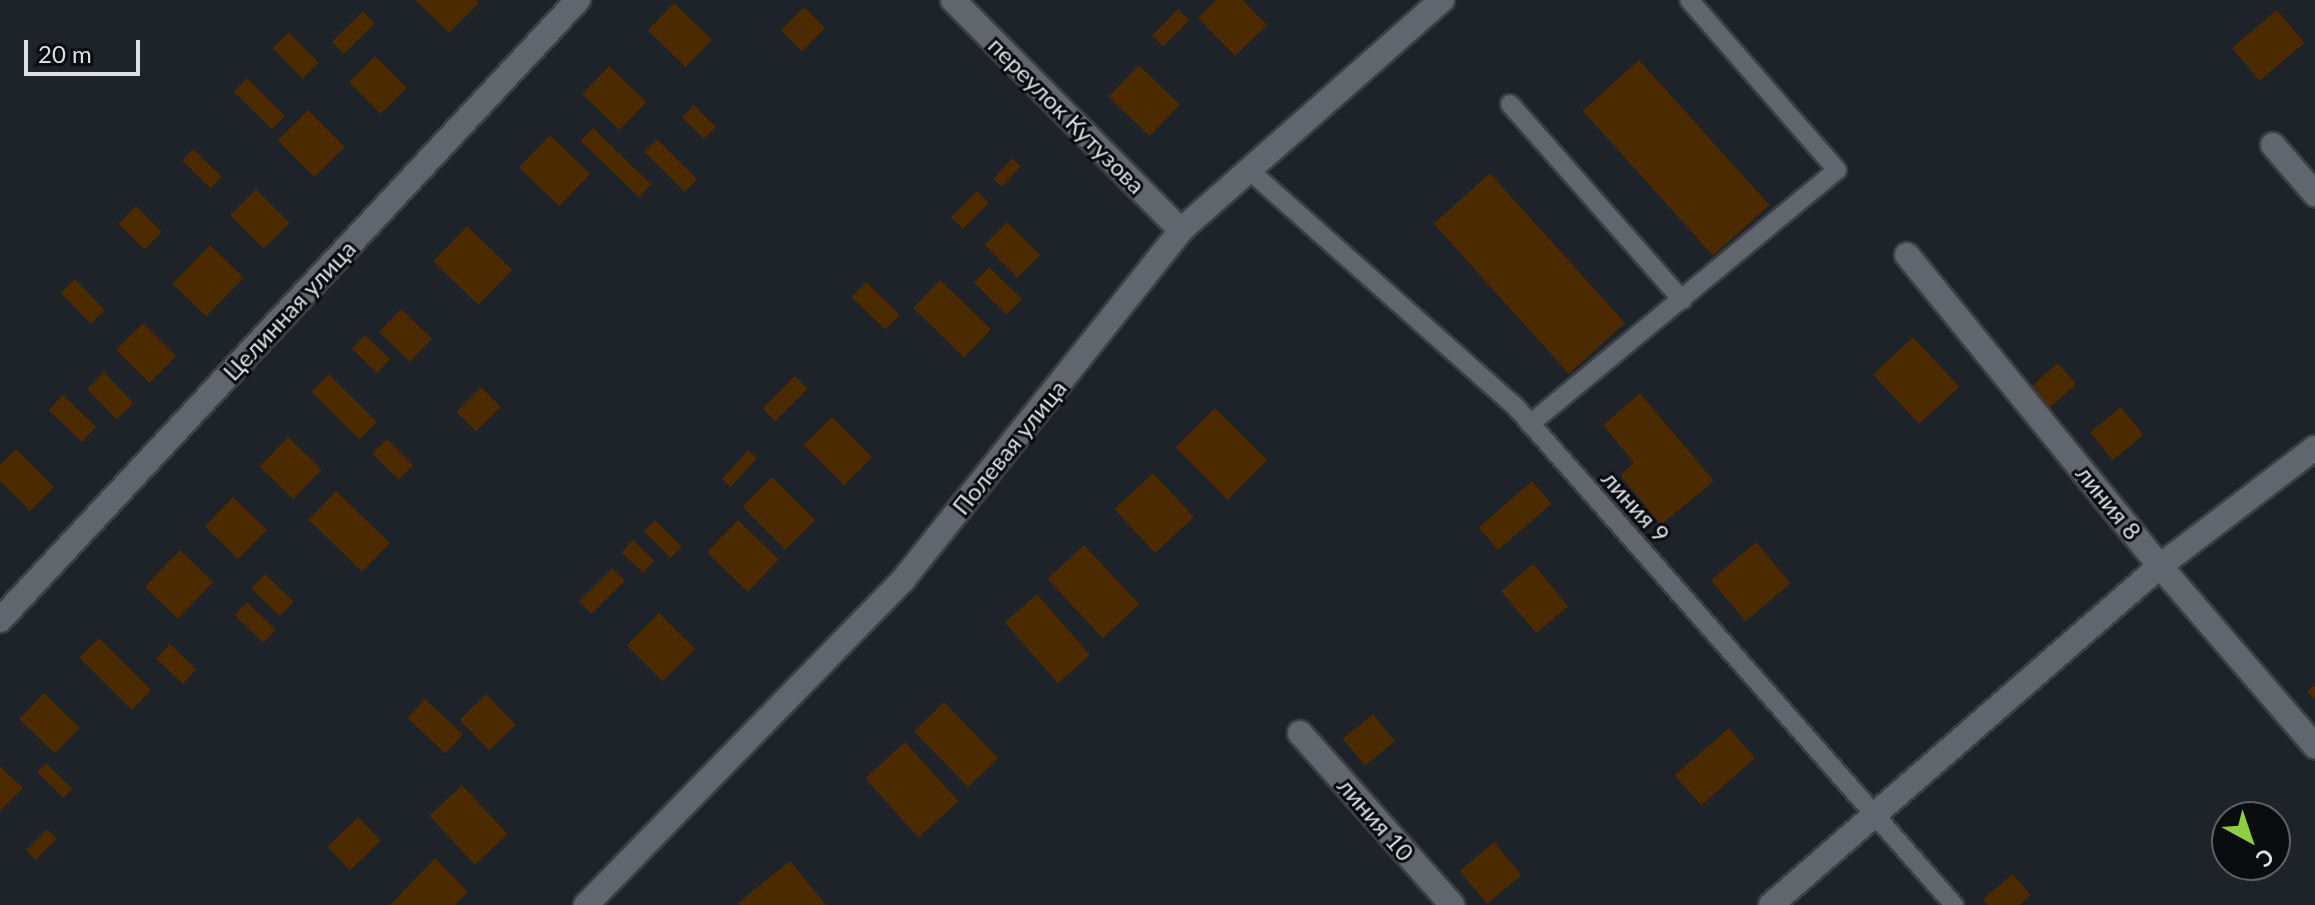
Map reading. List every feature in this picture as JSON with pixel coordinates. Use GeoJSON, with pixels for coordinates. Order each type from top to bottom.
{"type":"FeatureCollection","features":[{"type":"Feature","properties":{"kind":"street","name":"Целинная улица"},"geometry":{"type":"LineString","coordinates":[[0,620],[578,0]]}},
{"type":"Feature","properties":{"kind":"street","name":"переулок Кутузова"},"geometry":{"type":"LineString","coordinates":[[953,0],[1181,230]]}},
{"type":"Feature","properties":{"kind":"street","name":"Полевая улица"},"geometry":{"type":"LineString","coordinates":[[586,905],[903,580],[1181,230],[1442,0]]}},
{"type":"Feature","properties":{"kind":"street"},"geometry":{"type":"LineString","coordinates":[[2273,145],[2315,194]]}},
{"type":"Feature","properties":{"kind":"street","name":"линия 8"},"geometry":{"type":"LineString","coordinates":[[1907,255],[2160,566],[2315,746]]}},
{"type":"Feature","properties":{"kind":"street"},"geometry":{"type":"LineString","coordinates":[[1771,905],[2160,566],[2315,448]]}},
{"type":"Feature","properties":{"kind":"street","name":"линия 10"},"geometry":{"type":"LineString","coordinates":[[1300,733],[1452,905]]}},
{"type":"Feature","properties":{"kind":"lane"},"geometry":{"type":"LineString","coordinates":[[1530,424],[1837,170],[1689,0]]}},
{"type":"Feature","properties":{"kind":"lane"},"geometry":{"type":"LineString","coordinates":[[1510,104],[1682,300]]}},
{"type":"Feature","properties":{"kind":"lane","name":"линия 9"},"geometry":{"type":"LineString","coordinates":[[1250,171],[1530,424],[1877,813],[1954,905]]}},
{"type":"Feature","properties":{"kind":"building"},"geometry":{"type":"Polygon","coordinates":[[[415,0],[477,0],[479,3],[449,33],[415,0]]]}},
{"type":"Feature","properties":{"kind":"building"},"geometry":{"type":"Polygon","coordinates":[[[1216,0],[1243,0],[1267,25],[1235,56],[1198,18],[1216,0]]]}},
{"type":"Feature","properties":{"kind":"building"},"geometry":{"type":"Polygon","coordinates":[[[674,3],[712,40],[686,67],[648,30],[674,3]]]}},
{"type":"Feature","properties":{"kind":"building"},"geometry":{"type":"Polygon","coordinates":[[[804,7],[825,28],[802,52],[781,30],[804,7]]]}},
{"type":"Feature","properties":{"kind":"building"},"geometry":{"type":"Polygon","coordinates":[[[1178,9],[1189,20],[1163,46],[1152,35],[1178,9]]]}},
{"type":"Feature","properties":{"kind":"building"},"geometry":{"type":"Polygon","coordinates":[[[2277,10],[2305,43],[2259,81],[2232,48],[2277,10]]]}},
{"type":"Feature","properties":{"kind":"building"},"geometry":{"type":"Polygon","coordinates":[[[363,11],[375,23],[344,54],[332,42],[363,11]]]}},
{"type":"Feature","properties":{"kind":"building"},"geometry":{"type":"Polygon","coordinates":[[[289,32],[319,63],[302,79],[272,48],[289,32]]]}},
{"type":"Feature","properties":{"kind":"building"},"geometry":{"type":"Polygon","coordinates":[[[375,56],[407,88],[381,114],[349,82],[375,56]]]}},
{"type":"Feature","properties":{"kind":"building"},"geometry":{"type":"Polygon","coordinates":[[[1639,60],[1769,205],[1713,256],[1583,111],[1639,60]]]}},
{"type":"Feature","properties":{"kind":"building"},"geometry":{"type":"Polygon","coordinates":[[[1139,65],[1180,105],[1149,136],[1108,97],[1139,65]]]}},
{"type":"Feature","properties":{"kind":"building"},"geometry":{"type":"Polygon","coordinates":[[[609,66],[646,102],[619,130],[582,94],[609,66]]]}},
{"type":"Feature","properties":{"kind":"building"},"geometry":{"type":"Polygon","coordinates":[[[247,78],[285,116],[272,130],[234,91],[247,78]]]}},
{"type":"Feature","properties":{"kind":"building"},"geometry":{"type":"Polygon","coordinates":[[[694,105],[716,127],[704,139],[682,117],[694,105]]]}},
{"type":"Feature","properties":{"kind":"building"},"geometry":{"type":"Polygon","coordinates":[[[308,110],[345,147],[314,177],[278,140],[308,110]]]}},
{"type":"Feature","properties":{"kind":"building"},"geometry":{"type":"Polygon","coordinates":[[[593,128],[651,184],[639,197],[580,141],[593,128]]]}},
{"type":"Feature","properties":{"kind":"building"},"geometry":{"type":"Polygon","coordinates":[[[550,135],[590,174],[559,206],[519,167],[550,135]]]}},
{"type":"Feature","properties":{"kind":"building"},"geometry":{"type":"Polygon","coordinates":[[[657,139],[697,179],[685,192],[644,152],[657,139]]]}},
{"type":"Feature","properties":{"kind":"building"},"geometry":{"type":"Polygon","coordinates":[[[193,149],[222,177],[211,188],[182,161],[193,149]]]}},
{"type":"Feature","properties":{"kind":"building"},"geometry":{"type":"Polygon","coordinates":[[[1012,158],[1021,166],[1002,187],[993,179],[1012,158]]]}},
{"type":"Feature","properties":{"kind":"building"},"geometry":{"type":"Polygon","coordinates":[[[1490,173],[1625,323],[1569,374],[1434,224],[1490,173]]]}},
{"type":"Feature","properties":{"kind":"building"},"geometry":{"type":"Polygon","coordinates":[[[256,189],[290,223],[264,249],[230,215],[256,189]]]}},
{"type":"Feature","properties":{"kind":"building"},"geometry":{"type":"Polygon","coordinates":[[[977,191],[989,203],[963,229],[951,217],[977,191]]]}},
{"type":"Feature","properties":{"kind":"building"},"geometry":{"type":"Polygon","coordinates":[[[136,206],[162,232],[144,250],[118,224],[136,206]]]}},
{"type":"Feature","properties":{"kind":"building"},"geometry":{"type":"Polygon","coordinates":[[[1007,222],[1040,255],[1018,278],[984,245],[1007,222]]]}},
{"type":"Feature","properties":{"kind":"building"},"geometry":{"type":"Polygon","coordinates":[[[467,226],[512,270],[478,305],[433,261],[467,226]]]}},
{"type":"Feature","properties":{"kind":"building"},"geometry":{"type":"Polygon","coordinates":[[[210,245],[244,278],[206,316],[172,284],[210,245]]]}},
{"type":"Feature","properties":{"kind":"building"},"geometry":{"type":"Polygon","coordinates":[[[989,267],[1022,299],[1007,315],[974,283],[989,267]]]}},
{"type":"Feature","properties":{"kind":"building"},"geometry":{"type":"Polygon","coordinates":[[[75,279],[105,310],[90,324],[61,293],[75,279]]]}},
{"type":"Feature","properties":{"kind":"building"},"geometry":{"type":"Polygon","coordinates":[[[940,280],[991,329],[964,357],[913,308],[940,280]]]}},
{"type":"Feature","properties":{"kind":"building"},"geometry":{"type":"Polygon","coordinates":[[[866,282],[900,315],[885,330],[851,297],[866,282]]]}},
{"type":"Feature","properties":{"kind":"building"},"geometry":{"type":"Polygon","coordinates":[[[401,309],[432,339],[410,362],[379,332],[401,309]]]}},
{"type":"Feature","properties":{"kind":"building"},"geometry":{"type":"Polygon","coordinates":[[[143,323],[176,356],[149,383],[116,350],[143,323]]]}},
{"type":"Feature","properties":{"kind":"building"},"geometry":{"type":"Polygon","coordinates":[[[365,335],[390,359],[377,373],[352,349],[365,335]]]}},
{"type":"Feature","properties":{"kind":"building"},"geometry":{"type":"Polygon","coordinates":[[[1913,337],[1959,387],[1919,424],[1873,375],[1913,337]]]}},
{"type":"Feature","properties":{"kind":"building"},"geometry":{"type":"Polygon","coordinates":[[[2058,363],[2076,384],[2044,412],[2026,391],[2058,363]]]}},
{"type":"Feature","properties":{"kind":"building"},"geometry":{"type":"Polygon","coordinates":[[[104,372],[134,403],[117,420],[87,389],[104,372]]]}},
{"type":"Feature","properties":{"kind":"building"},"geometry":{"type":"Polygon","coordinates":[[[329,374],[377,422],[359,440],[311,392],[329,374]]]}},
{"type":"Feature","properties":{"kind":"building"},"geometry":{"type":"Polygon","coordinates":[[[795,376],[808,389],[775,421],[762,409],[795,376]]]}},
{"type":"Feature","properties":{"kind":"building"},"geometry":{"type":"Polygon","coordinates":[[[481,387],[501,407],[476,432],[456,412],[481,387]]]}},
{"type":"Feature","properties":{"kind":"building"},"geometry":{"type":"Polygon","coordinates":[[[1640,393],[1714,481],[1661,525],[1620,475],[1634,463],[1603,425],[1640,393]]]}},
{"type":"Feature","properties":{"kind":"building"},"geometry":{"type":"Polygon","coordinates":[[[63,395],[96,427],[82,442],[48,410],[63,395]]]}},
{"type":"Feature","properties":{"kind":"building"},"geometry":{"type":"Polygon","coordinates":[[[2121,407],[2144,435],[2113,460],[2090,432],[2121,407]]]}},
{"type":"Feature","properties":{"kind":"building"},"geometry":{"type":"Polygon","coordinates":[[[1215,408],[1267,460],[1228,500],[1175,448],[1215,408]]]}},
{"type":"Feature","properties":{"kind":"building"},"geometry":{"type":"Polygon","coordinates":[[[832,417],[872,457],[844,486],[804,445],[832,417]]]}},
{"type":"Feature","properties":{"kind":"building"},"geometry":{"type":"Polygon","coordinates":[[[288,437],[322,470],[293,499],[260,466],[288,437]]]}},
{"type":"Feature","properties":{"kind":"building"},"geometry":{"type":"Polygon","coordinates":[[[387,439],[413,465],[398,480],[372,454],[387,439]]]}},
{"type":"Feature","properties":{"kind":"building"},"geometry":{"type":"Polygon","coordinates":[[[16,449],[54,487],[30,511],[0,481],[0,465],[16,449]]]}},
{"type":"Feature","properties":{"kind":"building"},"geometry":{"type":"Polygon","coordinates":[[[748,450],[757,458],[731,487],[722,479],[748,450]]]}},
{"type":"Feature","properties":{"kind":"building"},"geometry":{"type":"Polygon","coordinates":[[[1153,473],[1194,517],[1155,553],[1114,509],[1153,473]]]}},
{"type":"Feature","properties":{"kind":"building"},"geometry":{"type":"Polygon","coordinates":[[[772,477],[815,520],[785,550],[742,507],[772,477]]]}},
{"type":"Feature","properties":{"kind":"building"},"geometry":{"type":"Polygon","coordinates":[[[1532,481],[1552,504],[1498,550],[1478,528],[1532,481]]]}},
{"type":"Feature","properties":{"kind":"building"},"geometry":{"type":"Polygon","coordinates":[[[336,491],[390,543],[362,572],[308,520],[336,491]]]}},
{"type":"Feature","properties":{"kind":"building"},"geometry":{"type":"Polygon","coordinates":[[[233,497],[267,530],[238,559],[205,526],[233,497]]]}},
{"type":"Feature","properties":{"kind":"building"},"geometry":{"type":"Polygon","coordinates":[[[655,520],[682,547],[671,558],[644,531],[655,520]]]}},
{"type":"Feature","properties":{"kind":"building"},"geometry":{"type":"Polygon","coordinates":[[[738,520],[779,560],[748,592],[707,552],[738,520]]]}},
{"type":"Feature","properties":{"kind":"building"},"geometry":{"type":"Polygon","coordinates":[[[633,540],[655,561],[643,573],[621,552],[633,540]]]}},
{"type":"Feature","properties":{"kind":"building"},"geometry":{"type":"Polygon","coordinates":[[[1756,542],[1791,583],[1746,621],[1711,580],[1756,542]]]}},
{"type":"Feature","properties":{"kind":"building"},"geometry":{"type":"Polygon","coordinates":[[[1084,545],[1139,604],[1103,638],[1047,579],[1084,545]]]}},
{"type":"Feature","properties":{"kind":"building"},"geometry":{"type":"Polygon","coordinates":[[[180,550],[213,582],[178,619],[145,587],[180,550]]]}},
{"type":"Feature","properties":{"kind":"building"},"geometry":{"type":"Polygon","coordinates":[[[1533,564],[1568,606],[1536,633],[1501,591],[1533,564]]]}},
{"type":"Feature","properties":{"kind":"building"},"geometry":{"type":"Polygon","coordinates":[[[612,568],[625,581],[591,614],[579,601],[612,568]]]}},
{"type":"Feature","properties":{"kind":"building"},"geometry":{"type":"Polygon","coordinates":[[[265,574],[294,602],[280,616],[251,588],[265,574]]]}},
{"type":"Feature","properties":{"kind":"building"},"geometry":{"type":"Polygon","coordinates":[[[1037,594],[1090,655],[1058,683],[1005,622],[1037,594]]]}},
{"type":"Feature","properties":{"kind":"building"},"geometry":{"type":"Polygon","coordinates":[[[247,602],[276,630],[263,643],[234,615],[247,602]]]}},
{"type":"Feature","properties":{"kind":"building"},"geometry":{"type":"Polygon","coordinates":[[[659,613],[695,649],[663,682],[626,646],[659,613]]]}},
{"type":"Feature","properties":{"kind":"building"},"geometry":{"type":"Polygon","coordinates":[[[99,638],[151,690],[132,710],[79,658],[99,638]]]}},
{"type":"Feature","properties":{"kind":"building"},"geometry":{"type":"Polygon","coordinates":[[[170,644],[197,670],[183,684],[156,658],[170,644]]]}},
{"type":"Feature","properties":{"kind":"building"},"geometry":{"type":"Polygon","coordinates":[[[2315,685],[2315,700],[2307,691],[2315,685]]]}},
{"type":"Feature","properties":{"kind":"building"},"geometry":{"type":"Polygon","coordinates":[[[44,693],[80,728],[55,754],[19,719],[44,693]]]}},
{"type":"Feature","properties":{"kind":"building"},"geometry":{"type":"Polygon","coordinates":[[[486,694],[516,725],[489,751],[459,720],[486,694]]]}},
{"type":"Feature","properties":{"kind":"building"},"geometry":{"type":"Polygon","coordinates":[[[425,699],[463,734],[445,753],[407,718],[425,699]]]}},
{"type":"Feature","properties":{"kind":"building"},"geometry":{"type":"Polygon","coordinates":[[[944,702],[998,758],[968,787],[914,731],[944,702]]]}},
{"type":"Feature","properties":{"kind":"building"},"geometry":{"type":"Polygon","coordinates":[[[1373,714],[1395,741],[1365,766],[1343,739],[1373,714]]]}},
{"type":"Feature","properties":{"kind":"building"},"geometry":{"type":"Polygon","coordinates":[[[1729,728],[1755,758],[1701,805],[1675,775],[1729,728]]]}},
{"type":"Feature","properties":{"kind":"building"},"geometry":{"type":"Polygon","coordinates":[[[905,742],[959,801],[918,838],[865,778],[905,742]]]}},
{"type":"Feature","properties":{"kind":"building"},"geometry":{"type":"Polygon","coordinates":[[[46,763],[73,789],[64,798],[37,772],[46,763]]]}},
{"type":"Feature","properties":{"kind":"building"},"geometry":{"type":"Polygon","coordinates":[[[0,766],[23,788],[0,811],[0,766]]]}},
{"type":"Feature","properties":{"kind":"building"},"geometry":{"type":"Polygon","coordinates":[[[462,785],[508,834],[475,865],[429,816],[462,785]]]}},
{"type":"Feature","properties":{"kind":"building"},"geometry":{"type":"Polygon","coordinates":[[[358,817],[381,841],[350,871],[327,847],[358,817]]]}},
{"type":"Feature","properties":{"kind":"building"},"geometry":{"type":"Polygon","coordinates":[[[47,829],[57,839],[36,860],[26,850],[47,829]]]}},
{"type":"Feature","properties":{"kind":"building"},"geometry":{"type":"Polygon","coordinates":[[[1494,842],[1522,875],[1487,904],[1460,871],[1494,842]]]}},
{"type":"Feature","properties":{"kind":"building"},"geometry":{"type":"Polygon","coordinates":[[[435,858],[468,892],[455,905],[390,905],[435,858]]]}},
{"type":"Feature","properties":{"kind":"building"},"geometry":{"type":"Polygon","coordinates":[[[790,861],[826,905],[738,903],[790,861]]]}},
{"type":"Feature","properties":{"kind":"building"},"geometry":{"type":"Polygon","coordinates":[[[2013,874],[2031,895],[2019,905],[1988,905],[1983,899],[2013,874]]]}}]}
